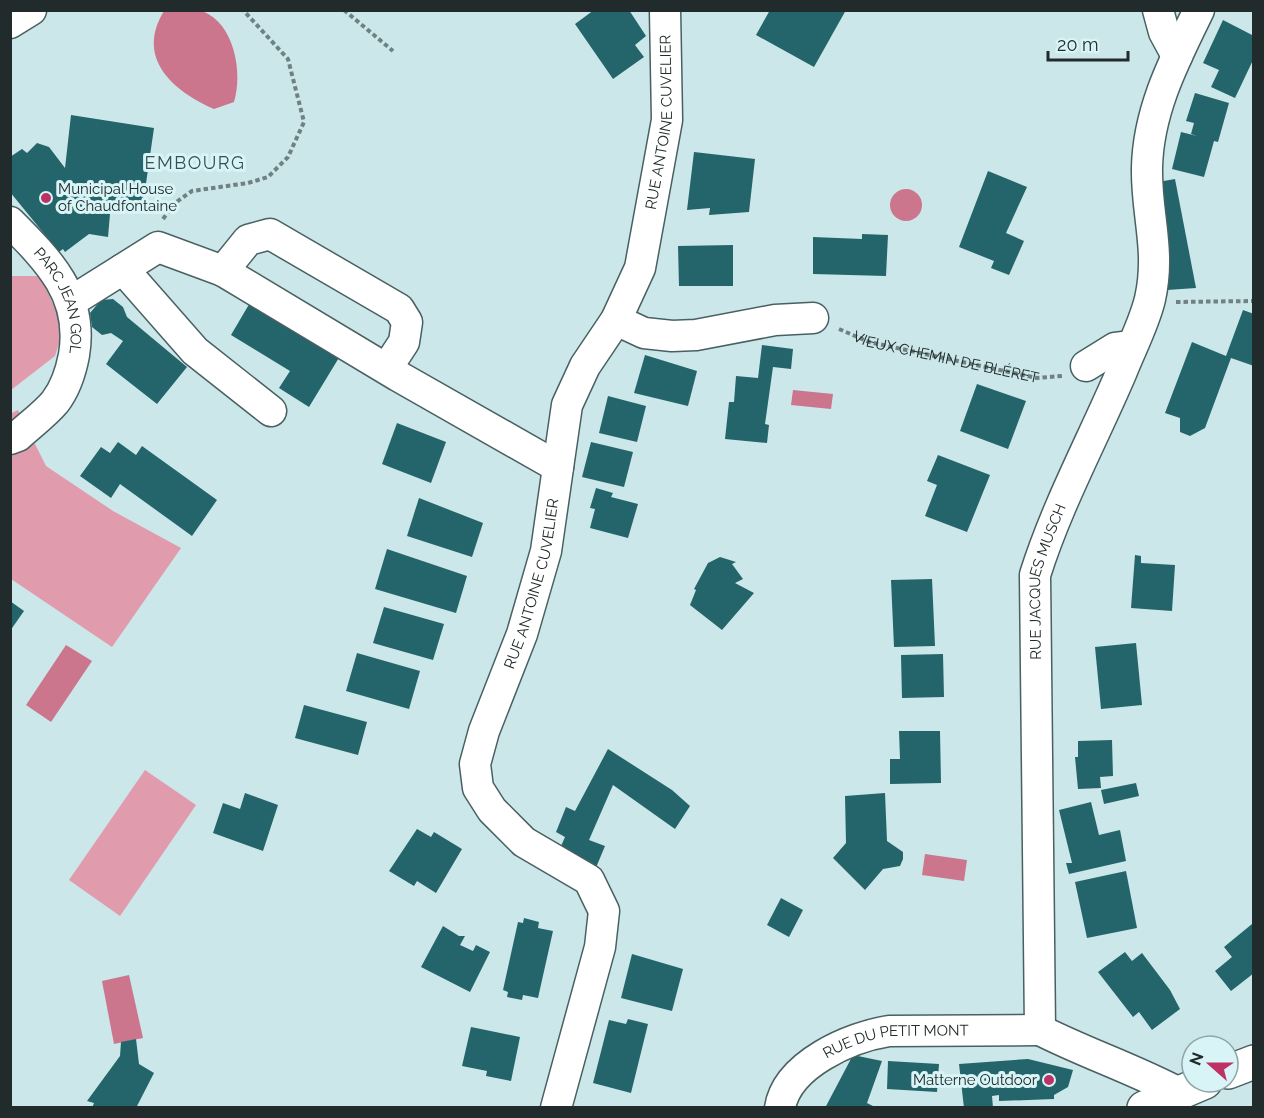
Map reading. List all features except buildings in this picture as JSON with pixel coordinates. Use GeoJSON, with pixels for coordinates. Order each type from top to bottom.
{"type":"FeatureCollection","features":[{"type":"Feature","properties":{"kind":"main road"},"geometry":{"type":"LineString","coordinates":[[1144,1107],[1180,1092]]}},
{"type":"Feature","properties":{"kind":"street"},"geometry":{"type":"LineString","coordinates":[[10,23],[31,10]]}},
{"type":"Feature","properties":{"kind":"street","name":"RUE ANTOINE CUVELIER"},"geometry":{"type":"LineString","coordinates":[[556,1107],[600,947],[604,911],[590,880],[525,842],[492,810],[478,788],[475,764],[484,731],[522,634],[546,551],[567,405],[585,366],[616,320],[640,268],[664,141],[668,93],[665,10]]}},
{"type":"Feature","properties":{"kind":"street"},"geometry":{"type":"LineString","coordinates":[[1158,10],[1164,32],[1177,56]]}},
{"type":"Feature","properties":{"kind":"street","name":"RUE JACQUES MUSCH"},"geometry":{"type":"LineString","coordinates":[[1040,1030],[1035,575],[1048,534],[1132,346],[1149,302],[1153,281],[1155,237],[1147,170],[1151,127],[1163,87],[1199,10]]}},
{"type":"Feature","properties":{"kind":"street","name":"PARC JEAN GOL"},"geometry":{"type":"LineString","coordinates":[[10,222],[47,259],[72,301],[77,336],[71,372],[55,402],[18,436],[10,439]]}},
{"type":"Feature","properties":{"kind":"street"},"geometry":{"type":"LineString","coordinates":[[223,271],[248,240],[270,234],[399,309],[408,322],[404,342],[387,368]]}},
{"type":"Feature","properties":{"kind":"street"},"geometry":{"type":"LineString","coordinates":[[72,301],[158,247],[223,271],[558,467]]}},
{"type":"Feature","properties":{"kind":"street"},"geometry":{"type":"LineString","coordinates":[[123,268],[195,351],[272,411]]}},
{"type":"Feature","properties":{"kind":"street"},"geometry":{"type":"LineString","coordinates":[[616,320],[644,333],[672,336],[696,335],[775,320],[813,318]]}},
{"type":"Feature","properties":{"kind":"street"},"geometry":{"type":"LineString","coordinates":[[1086,366],[1115,348],[1132,346]]}},
{"type":"Feature","properties":{"kind":"street"},"geometry":{"type":"LineString","coordinates":[[1040,1030],[1070,1046],[1142,1073],[1180,1084]]}},
{"type":"Feature","properties":{"kind":"street","name":"RUE DU PETIT MONT"},"geometry":{"type":"LineString","coordinates":[[780,1107],[792,1081],[809,1063],[865,1035],[889,1031],[1040,1030]]}},
{"type":"Feature","properties":{"kind":"path"},"geometry":{"type":"LineString","coordinates":[[158,247],[163,220],[175,203],[192,191],[248,183],[268,177],[288,157],[304,122],[288,59],[243,10]]}},
{"type":"Feature","properties":{"kind":"path"},"geometry":{"type":"LineString","coordinates":[[344,10],[393,51]]}},
{"type":"Feature","properties":{"kind":"path"},"geometry":{"type":"LineString","coordinates":[[1149,302],[1254,301]]}},
{"type":"Feature","properties":{"kind":"path","name":"VIEUX CHEMIN DE BLÉRET"},"geometry":{"type":"LineString","coordinates":[[813,318],[869,342],[1037,378],[1064,375],[1086,366]]}},
{"type":"Feature","properties":{"kind":"shaded area"},"geometry":{"type":"Polygon","coordinates":[[[183,9],[202,11],[222,26],[229,38],[237,64],[237,91],[234,102],[214,109],[185,93],[163,71],[156,58],[154,44],[156,28],[164,11],[183,9]]]}},
{"type":"Feature","properties":{"kind":"shaded area"},"geometry":{"type":"Polygon","coordinates":[[[906,189],[917,194],[922,205],[917,216],[906,221],[895,216],[890,205],[895,194],[906,189]]]}},
{"type":"Feature","properties":{"kind":"shaded area"},"geometry":{"type":"Polygon","coordinates":[[[11,276],[40,276],[64,328],[55,356],[11,390],[11,276]]]}},
{"type":"Feature","properties":{"kind":"shaded area"},"geometry":{"type":"Polygon","coordinates":[[[793,390],[833,394],[831,409],[791,405],[793,390]]]}},
{"type":"Feature","properties":{"kind":"shaded area"},"geometry":{"type":"Polygon","coordinates":[[[18,410],[46,466],[113,511],[181,548],[112,647],[11,579],[10,414],[18,410]]]}},
{"type":"Feature","properties":{"kind":"shaded area"},"geometry":{"type":"Polygon","coordinates":[[[66,645],[92,661],[51,722],[26,705],[66,645]]]}},
{"type":"Feature","properties":{"kind":"shaded area"},"geometry":{"type":"Polygon","coordinates":[[[145,770],[196,805],[120,916],[69,880],[145,770]]]}},
{"type":"Feature","properties":{"kind":"shaded area"},"geometry":{"type":"Polygon","coordinates":[[[925,854],[967,860],[964,881],[922,875],[925,854]]]}},
{"type":"Feature","properties":{"kind":"shaded area"},"geometry":{"type":"Polygon","coordinates":[[[129,975],[143,1038],[114,1044],[102,981],[129,975]]]}},
{"type":"Feature","properties":{"kind":"place","name":"Municipal House of Chaudfontaine"},"geometry":{"type":"Point","coordinates":[46,198]}},
{"type":"Feature","properties":{"kind":"place","name":"Matterne Outdoor"},"geometry":{"type":"Point","coordinates":[1049,1080]}},
{"type":"Feature","properties":{"kind":"district","name":"EMBOURG"},"geometry":{"type":"Point","coordinates":[195,162]}}]}
